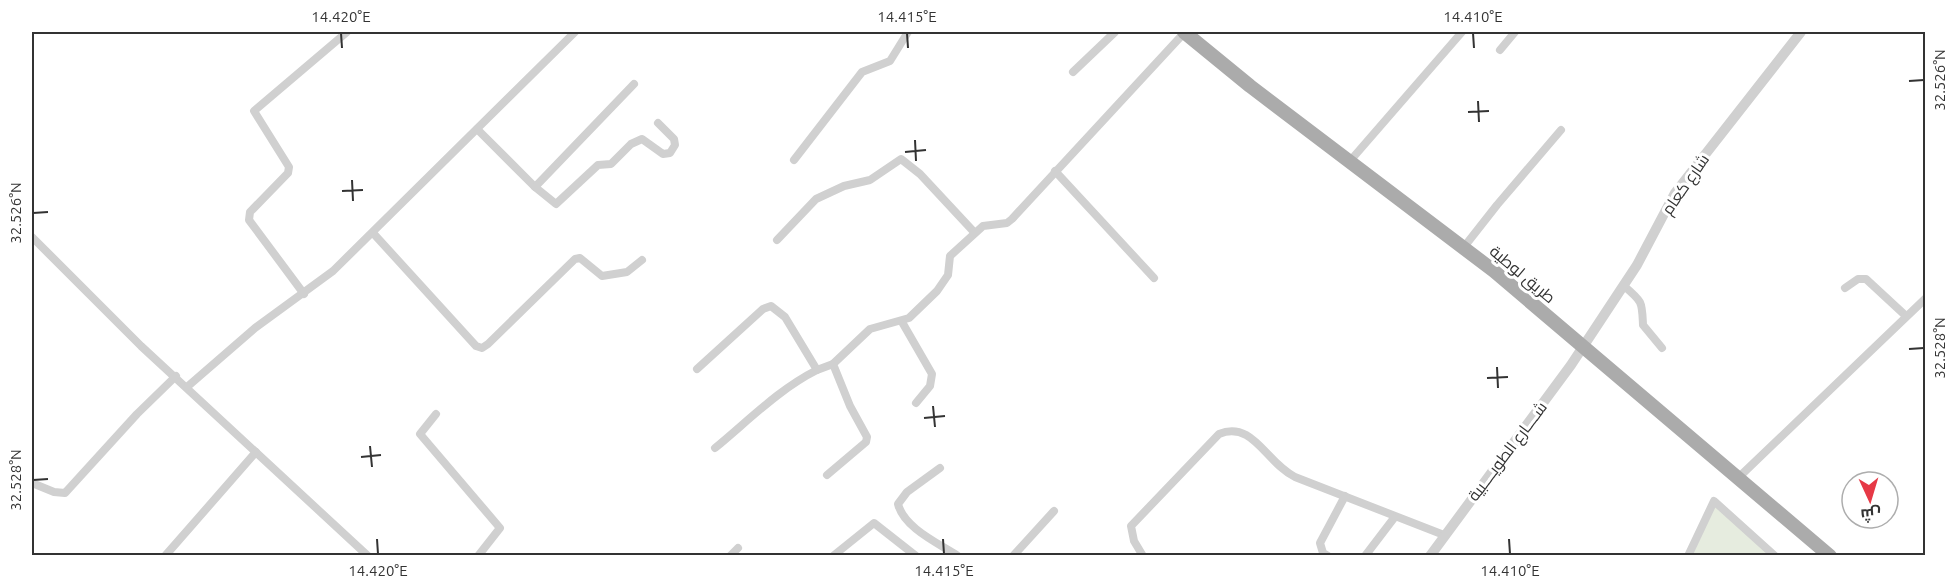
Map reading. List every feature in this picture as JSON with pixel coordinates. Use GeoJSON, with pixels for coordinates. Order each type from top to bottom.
{"type":"FeatureCollection","features":[{"type":"Feature","properties":{"kind":"main road","name":"طريق لوطية"},"geometry":{"type":"LineString","coordinates":[[1185,32],[1464,247],[1830,555]]}},
{"type":"Feature","properties":{"kind":"street"},"geometry":{"type":"LineString","coordinates":[[304,294],[249,220],[250,212],[288,173],[290,167],[254,111],[347,32]]}},
{"type":"Feature","properties":{"kind":"street"},"geometry":{"type":"LineString","coordinates":[[187,387],[246,334],[333,271],[575,32]]}},
{"type":"Feature","properties":{"kind":"street"},"geometry":{"type":"LineString","coordinates":[[794,160],[862,72],[890,61],[908,32]]}},
{"type":"Feature","properties":{"kind":"street"},"geometry":{"type":"LineString","coordinates":[[1072,72],[1115,32]]}},
{"type":"Feature","properties":{"kind":"street"},"geometry":{"type":"LineString","coordinates":[[715,448],[803,377],[833,364],[870,329],[882,324],[902,322],[937,291],[948,275],[950,256],[983,226],[1007,223],[1185,32]]}},
{"type":"Feature","properties":{"kind":"street"},"geometry":{"type":"LineString","coordinates":[[1350,161],[1462,32]]}},
{"type":"Feature","properties":{"kind":"street"},"geometry":{"type":"LineString","coordinates":[[1500,50],[1515,32]]}},
{"type":"Feature","properties":{"kind":"street","name":"شارع كعام"},"geometry":{"type":"LineString","coordinates":[[1583,346],[1624,286],[1675,193],[1801,32]]}},
{"type":"Feature","properties":{"kind":"street"},"geometry":{"type":"LineString","coordinates":[[535,187],[634,84]]}},
{"type":"Feature","properties":{"kind":"street"},"geometry":{"type":"LineString","coordinates":[[477,129],[535,187],[556,204],[598,165],[611,164],[634,141],[642,139],[663,154],[670,153],[675,141],[658,123]]}},
{"type":"Feature","properties":{"kind":"street"},"geometry":{"type":"LineString","coordinates":[[1464,247],[1561,130]]}},
{"type":"Feature","properties":{"kind":"street"},"geometry":{"type":"LineString","coordinates":[[777,240],[816,199],[844,186],[870,180],[901,159],[921,174],[974,232]]}},
{"type":"Feature","properties":{"kind":"street"},"geometry":{"type":"LineString","coordinates":[[1055,171],[1154,278]]}},
{"type":"Feature","properties":{"kind":"street"},"geometry":{"type":"LineString","coordinates":[[374,232],[442,311],[476,346],[482,348],[575,259],[580,258],[602,276],[627,272],[642,260]]}},
{"type":"Feature","properties":{"kind":"street"},"geometry":{"type":"LineString","coordinates":[[32,237],[141,345],[368,555]]}},
{"type":"Feature","properties":{"kind":"street"},"geometry":{"type":"LineString","coordinates":[[1845,288],[1855,280],[1866,279],[1906,316]]}},
{"type":"Feature","properties":{"kind":"street"},"geometry":{"type":"LineString","coordinates":[[1624,286],[1640,299],[1644,307],[1643,325],[1662,348]]}},
{"type":"Feature","properties":{"kind":"street"},"geometry":{"type":"LineString","coordinates":[[1738,478],[1926,298]]}},
{"type":"Feature","properties":{"kind":"street"},"geometry":{"type":"LineString","coordinates":[[697,369],[763,309],[771,306],[785,317],[817,370]]}},
{"type":"Feature","properties":{"kind":"street"},"geometry":{"type":"LineString","coordinates":[[902,322],[932,371],[930,386],[916,403]]}},
{"type":"Feature","properties":{"kind":"street","name":"شــــارع الطويــــبية"},"geometry":{"type":"LineString","coordinates":[[1430,555],[1583,346]]}},
{"type":"Feature","properties":{"kind":"street"},"geometry":{"type":"LineString","coordinates":[[827,475],[866,442],[867,437],[850,406],[833,364]]}},
{"type":"Feature","properties":{"kind":"street"},"geometry":{"type":"LineString","coordinates":[[32,483],[54,492],[65,493],[136,414],[176,376]]}},
{"type":"Feature","properties":{"kind":"street"},"geometry":{"type":"LineString","coordinates":[[436,414],[420,434],[500,528],[478,555]]}},
{"type":"Feature","properties":{"kind":"street"},"geometry":{"type":"LineString","coordinates":[[1143,555],[1134,541],[1131,526],[1219,434],[1229,429],[1242,431],[1259,445],[1274,464],[1284,472],[1394,518],[1444,536]]}},
{"type":"Feature","properties":{"kind":"street"},"geometry":{"type":"LineString","coordinates":[[165,555],[256,452]]}},
{"type":"Feature","properties":{"kind":"street"},"geometry":{"type":"LineString","coordinates":[[940,468],[907,492],[898,504],[904,517],[910,523],[958,555]]}},
{"type":"Feature","properties":{"kind":"street"},"geometry":{"type":"LineString","coordinates":[[1328,555],[1323,553],[1320,543],[1345,496]]}},
{"type":"Feature","properties":{"kind":"street"},"geometry":{"type":"LineString","coordinates":[[1688,555],[1714,501],[1775,555]]}},
{"type":"Feature","properties":{"kind":"street"},"geometry":{"type":"LineString","coordinates":[[1013,555],[1054,511]]}},
{"type":"Feature","properties":{"kind":"street"},"geometry":{"type":"LineString","coordinates":[[1365,555],[1394,518]]}},
{"type":"Feature","properties":{"kind":"street"},"geometry":{"type":"LineString","coordinates":[[833,555],[874,523],[916,555]]}},
{"type":"Feature","properties":{"kind":"street"},"geometry":{"type":"LineString","coordinates":[[730,555],[738,548]]}},
{"type":"Feature","properties":{"kind":"shaded area"},"geometry":{"type":"Polygon","coordinates":[[[1715,503],[1770,556],[1692,556],[1715,503]]]}}]}
